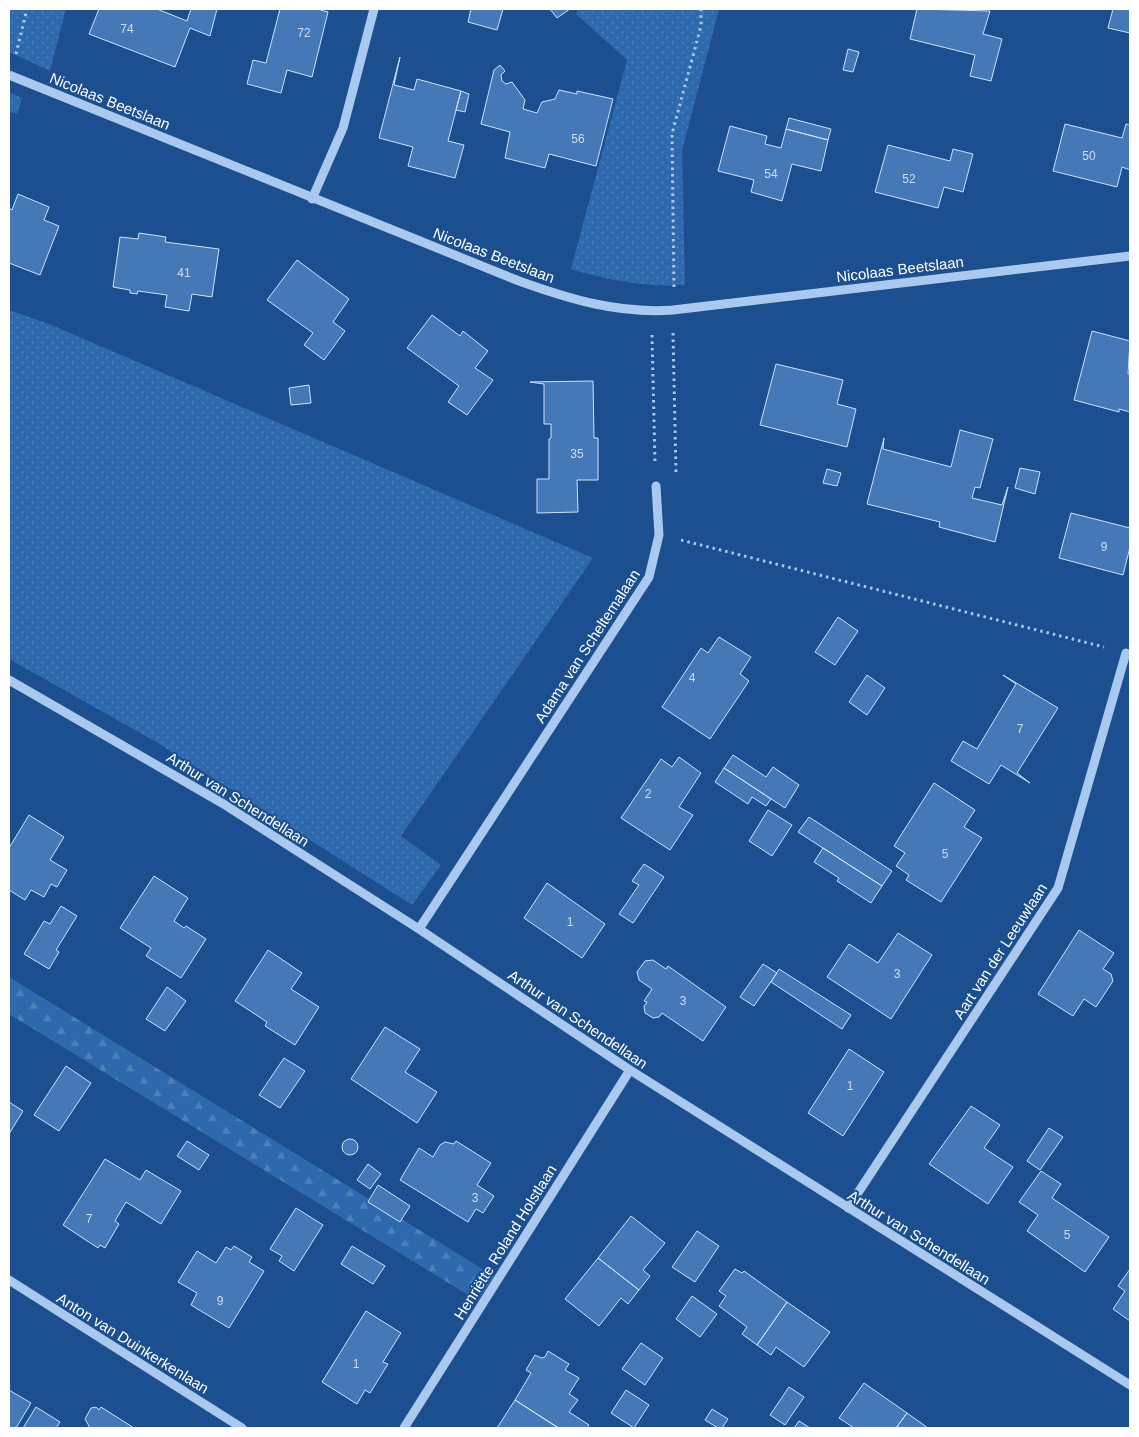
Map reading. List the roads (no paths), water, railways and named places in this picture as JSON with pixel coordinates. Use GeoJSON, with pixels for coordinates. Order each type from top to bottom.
{"type":"FeatureCollection","features":[{"type":"Feature","properties":{"kind":"street"},"geometry":{"type":"LineString","coordinates":[[312,199],[343,128],[374,9]]}},
{"type":"Feature","properties":{"kind":"street","name":"Nicolaas Beetslaan"},"geometry":{"type":"LineString","coordinates":[[10,75],[312,199],[567,298],[615,309],[651,312],[673,310],[1130,256]]}},
{"type":"Feature","properties":{"kind":"street","name":"Adama van Scheltemalaan"},"geometry":{"type":"LineString","coordinates":[[419,929],[642,590],[654,564],[658,535],[656,486]]}},
{"type":"Feature","properties":{"kind":"street","name":"Aart van der Leeuwlaan"},"geometry":{"type":"LineString","coordinates":[[848,1208],[1058,888],[1126,653]]}},
{"type":"Feature","properties":{"kind":"street","name":"Arthur van Schendellaan"},"geometry":{"type":"LineString","coordinates":[[9,680],[222,803],[419,929],[630,1070],[1130,1385]]}},
{"type":"Feature","properties":{"kind":"street","name":"Henriëtte Roland Holstlaan"},"geometry":{"type":"LineString","coordinates":[[404,1428],[630,1070]]}},
{"type":"Feature","properties":{"kind":"street","name":"Anton van Duinkerkenlaan"},"geometry":{"type":"LineString","coordinates":[[9,1280],[242,1428]]}}]}
